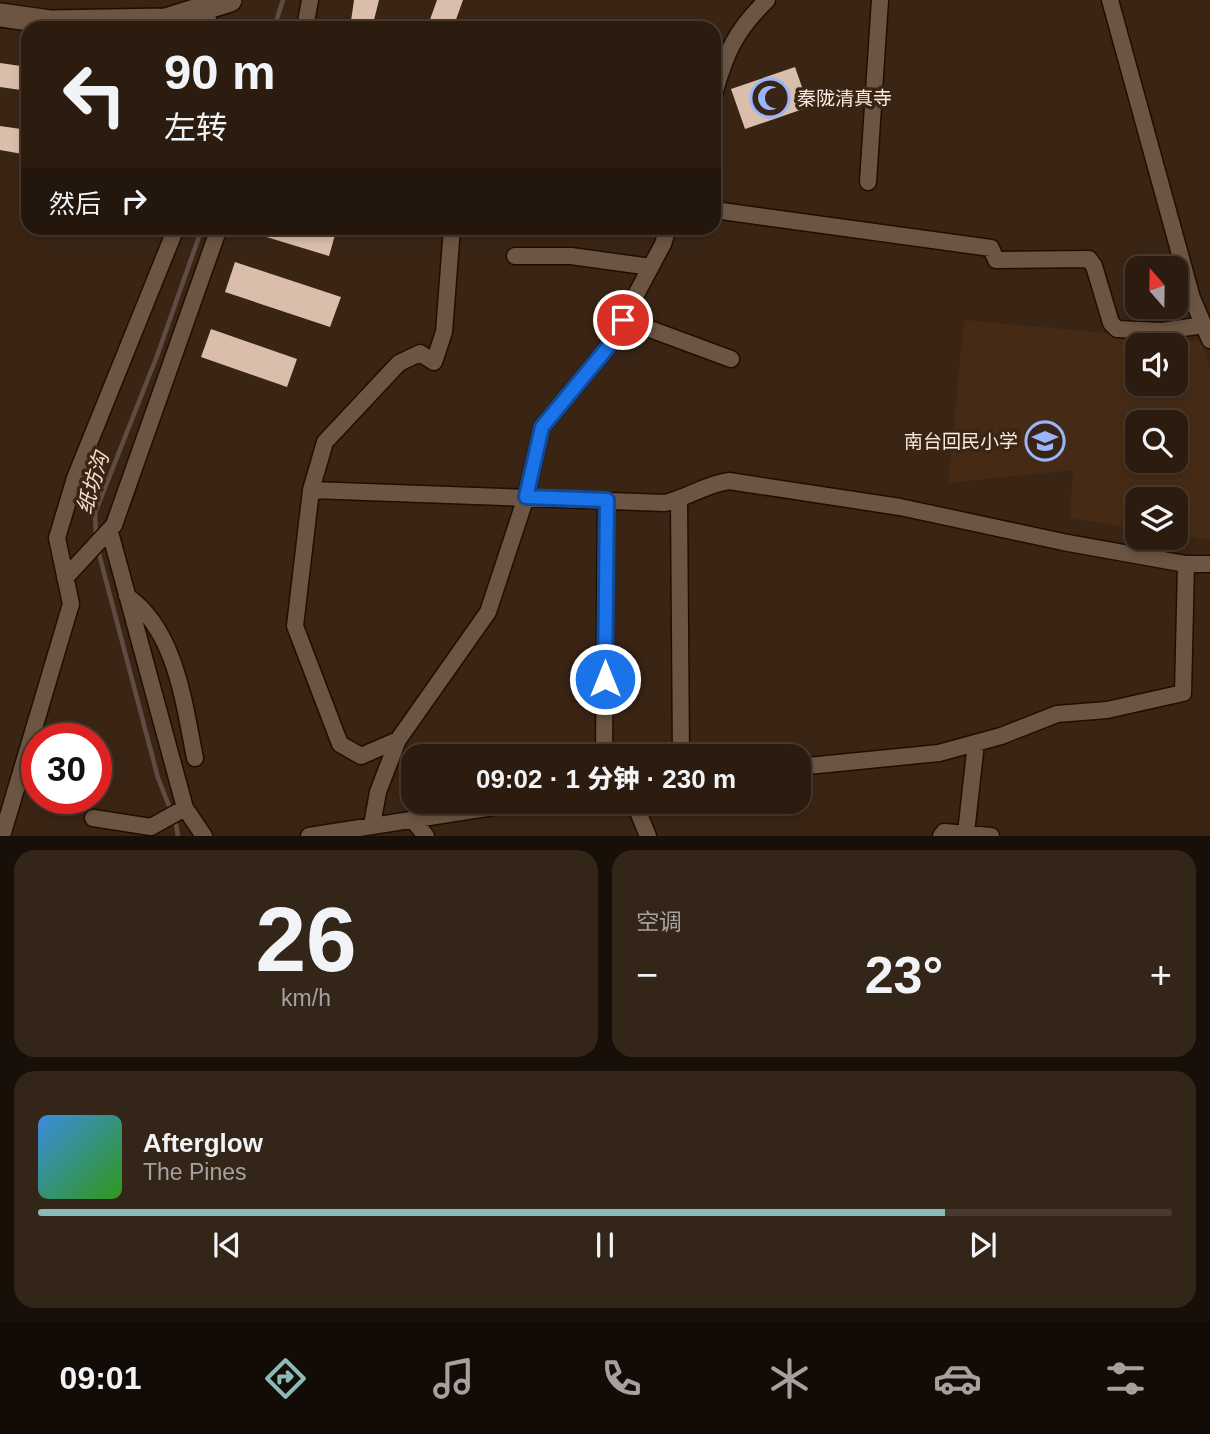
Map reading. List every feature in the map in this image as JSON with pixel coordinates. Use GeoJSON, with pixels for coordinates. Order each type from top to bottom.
{"type":"FeatureCollection","features":[{"type":"Feature","properties":{"kind":"street"},"geometry":{"type":"LineString","coordinates":[[108,21],[208,18],[230,0]]}},
{"type":"Feature","properties":{"kind":"street"},"geometry":{"type":"LineString","coordinates":[[306,21],[310,0]]}},
{"type":"Feature","properties":{"kind":"street"},"geometry":{"type":"LineString","coordinates":[[721,70],[726,53],[744,22],[767,0]]}},
{"type":"Feature","properties":{"kind":"street"},"geometry":{"type":"LineString","coordinates":[[868,182],[880,0]]}},
{"type":"Feature","properties":{"kind":"street"},"geometry":{"type":"LineString","coordinates":[[721,211],[991,248],[996,260],[1089,259],[1094,266],[1111,323],[1117,329],[1207,332],[1192,298],[1110,0]]}},
{"type":"Feature","properties":{"kind":"street"},"geometry":{"type":"LineString","coordinates":[[0,15],[43,21]]}},
{"type":"Feature","properties":{"kind":"street"},"geometry":{"type":"LineString","coordinates":[[2,835],[71,604],[57,538],[75,478],[173,235]]}},
{"type":"Feature","properties":{"kind":"street"},"geometry":{"type":"LineString","coordinates":[[65,578],[106,536],[216,235]]}},
{"type":"Feature","properties":{"kind":"street"},"geometry":{"type":"LineString","coordinates":[[398,740],[360,756],[340,744],[295,626],[311,490],[325,442],[399,363],[420,352],[433,362],[444,332],[451,235]]}},
{"type":"Feature","properties":{"kind":"street"},"geometry":{"type":"LineString","coordinates":[[369,829],[378,792],[398,740],[488,612],[526,497],[542,427],[608,347],[665,235]]}},
{"type":"Feature","properties":{"kind":"street"},"geometry":{"type":"LineString","coordinates":[[515,256],[571,256],[651,267]]}},
{"type":"Feature","properties":{"kind":"street"},"geometry":{"type":"LineString","coordinates":[[1192,298],[1210,296]]}},
{"type":"Feature","properties":{"kind":"street"},"geometry":{"type":"LineString","coordinates":[[623,320],[732,359]]}},
{"type":"Feature","properties":{"kind":"street"},"geometry":{"type":"LineString","coordinates":[[311,490],[665,503],[679,500],[715,483],[729,481],[900,507],[1063,542],[1186,564],[1210,564]]}},
{"type":"Feature","properties":{"kind":"street"},"geometry":{"type":"LineString","coordinates":[[604,744],[607,500]]}},
{"type":"Feature","properties":{"kind":"street"},"geometry":{"type":"LineString","coordinates":[[679,500],[681,744]]}},
{"type":"Feature","properties":{"kind":"street"},"geometry":{"type":"LineString","coordinates":[[106,536],[127,596],[175,814],[204,835]]}},
{"type":"Feature","properties":{"kind":"street"},"geometry":{"type":"LineString","coordinates":[[811,766],[939,753],[1001,736],[1057,713],[1107,710],[1183,694],[1186,564]]}},
{"type":"Feature","properties":{"kind":"street"},"geometry":{"type":"LineString","coordinates":[[127,596],[142,607],[161,637],[178,677],[195,758]]}},
{"type":"Feature","properties":{"kind":"street"},"geometry":{"type":"LineString","coordinates":[[965,833],[976,743]]}},
{"type":"Feature","properties":{"kind":"street"},"geometry":{"type":"LineString","coordinates":[[93,818],[151,827],[175,814]]}},
{"type":"Feature","properties":{"kind":"street"},"geometry":{"type":"LineString","coordinates":[[309,835],[369,829],[445,814]]}},
{"type":"Feature","properties":{"kind":"street"},"geometry":{"type":"LineString","coordinates":[[639,814],[648,835]]}},
{"type":"Feature","properties":{"kind":"street"},"geometry":{"type":"LineString","coordinates":[[412,819],[426,835]]}},
{"type":"Feature","properties":{"kind":"street"},"geometry":{"type":"LineString","coordinates":[[941,835],[944,832],[991,835]]}},
{"type":"Feature","properties":{"kind":"shaded area","name":"南台回民小学"},"geometry":{"type":"Polygon","coordinates":[[[964,320],[1125,335],[1125,396],[1188,396],[1188,341],[1202,342],[1210,368],[1210,540],[1188,537],[1188,487],[1125,487],[1125,527],[1070,518],[1073,470],[948,483],[964,320]]]}},
{"type":"Feature","properties":{"kind":"building"},"geometry":{"type":"Polygon","coordinates":[[[354,0],[379,0],[374,21],[351,21],[354,0]]]}},
{"type":"Feature","properties":{"kind":"building"},"geometry":{"type":"Polygon","coordinates":[[[437,0],[463,0],[456,21],[430,21],[437,0]]]}},
{"type":"Feature","properties":{"kind":"building"},"geometry":{"type":"Polygon","coordinates":[[[0,63],[21,66],[21,90],[0,87],[0,63]]]}},
{"type":"Feature","properties":{"kind":"building","name":"秦陇清真寺"},"geometry":{"type":"Polygon","coordinates":[[[795,67],[809,107],[745,129],[731,89],[795,67]]]}},
{"type":"Feature","properties":{"kind":"building"},"geometry":{"type":"Polygon","coordinates":[[[0,126],[21,129],[21,154],[0,150],[0,126]]]}},
{"type":"Feature","properties":{"kind":"building"},"geometry":{"type":"Polygon","coordinates":[[[260,235],[335,235],[329,256],[260,235]]]}},
{"type":"Feature","properties":{"kind":"building"},"geometry":{"type":"Polygon","coordinates":[[[235,262],[341,297],[330,327],[225,292],[235,262]]]}},
{"type":"Feature","properties":{"kind":"building"},"geometry":{"type":"Polygon","coordinates":[[[211,329],[297,359],[287,387],[201,357],[211,329]]]}},
{"type":"Feature","properties":{"kind":"waterway","name":"纸坊沟"},"geometry":{"type":"LineString","coordinates":[[276,21],[283,0]]}},
{"type":"Feature","properties":{"kind":"waterway","name":"纸坊沟"},"geometry":{"type":"LineString","coordinates":[[96,538],[95,513],[157,356],[200,235]]}},
{"type":"Feature","properties":{"kind":"waterway","name":"纸坊沟"},"geometry":{"type":"LineString","coordinates":[[98,550],[158,778],[171,811]]}},
{"type":"Feature","properties":{"kind":"waterway","name":"纸坊沟"},"geometry":{"type":"LineString","coordinates":[[175,819],[178,836]]}},
{"type":"Feature","properties":{"kind":"place","name":"秦陇清真寺"},"geometry":{"type":"Point","coordinates":[770,98]}},
{"type":"Feature","properties":{"kind":"place","name":"南台回民小学"},"geometry":{"type":"Point","coordinates":[1045,441]}},
{"type":"Feature","properties":{"kind":"route"},"geometry":{"type":"LineString","coordinates":[[605,679],[607,500],[526,497],[542,427],[608,347],[623,320]]}}]}
